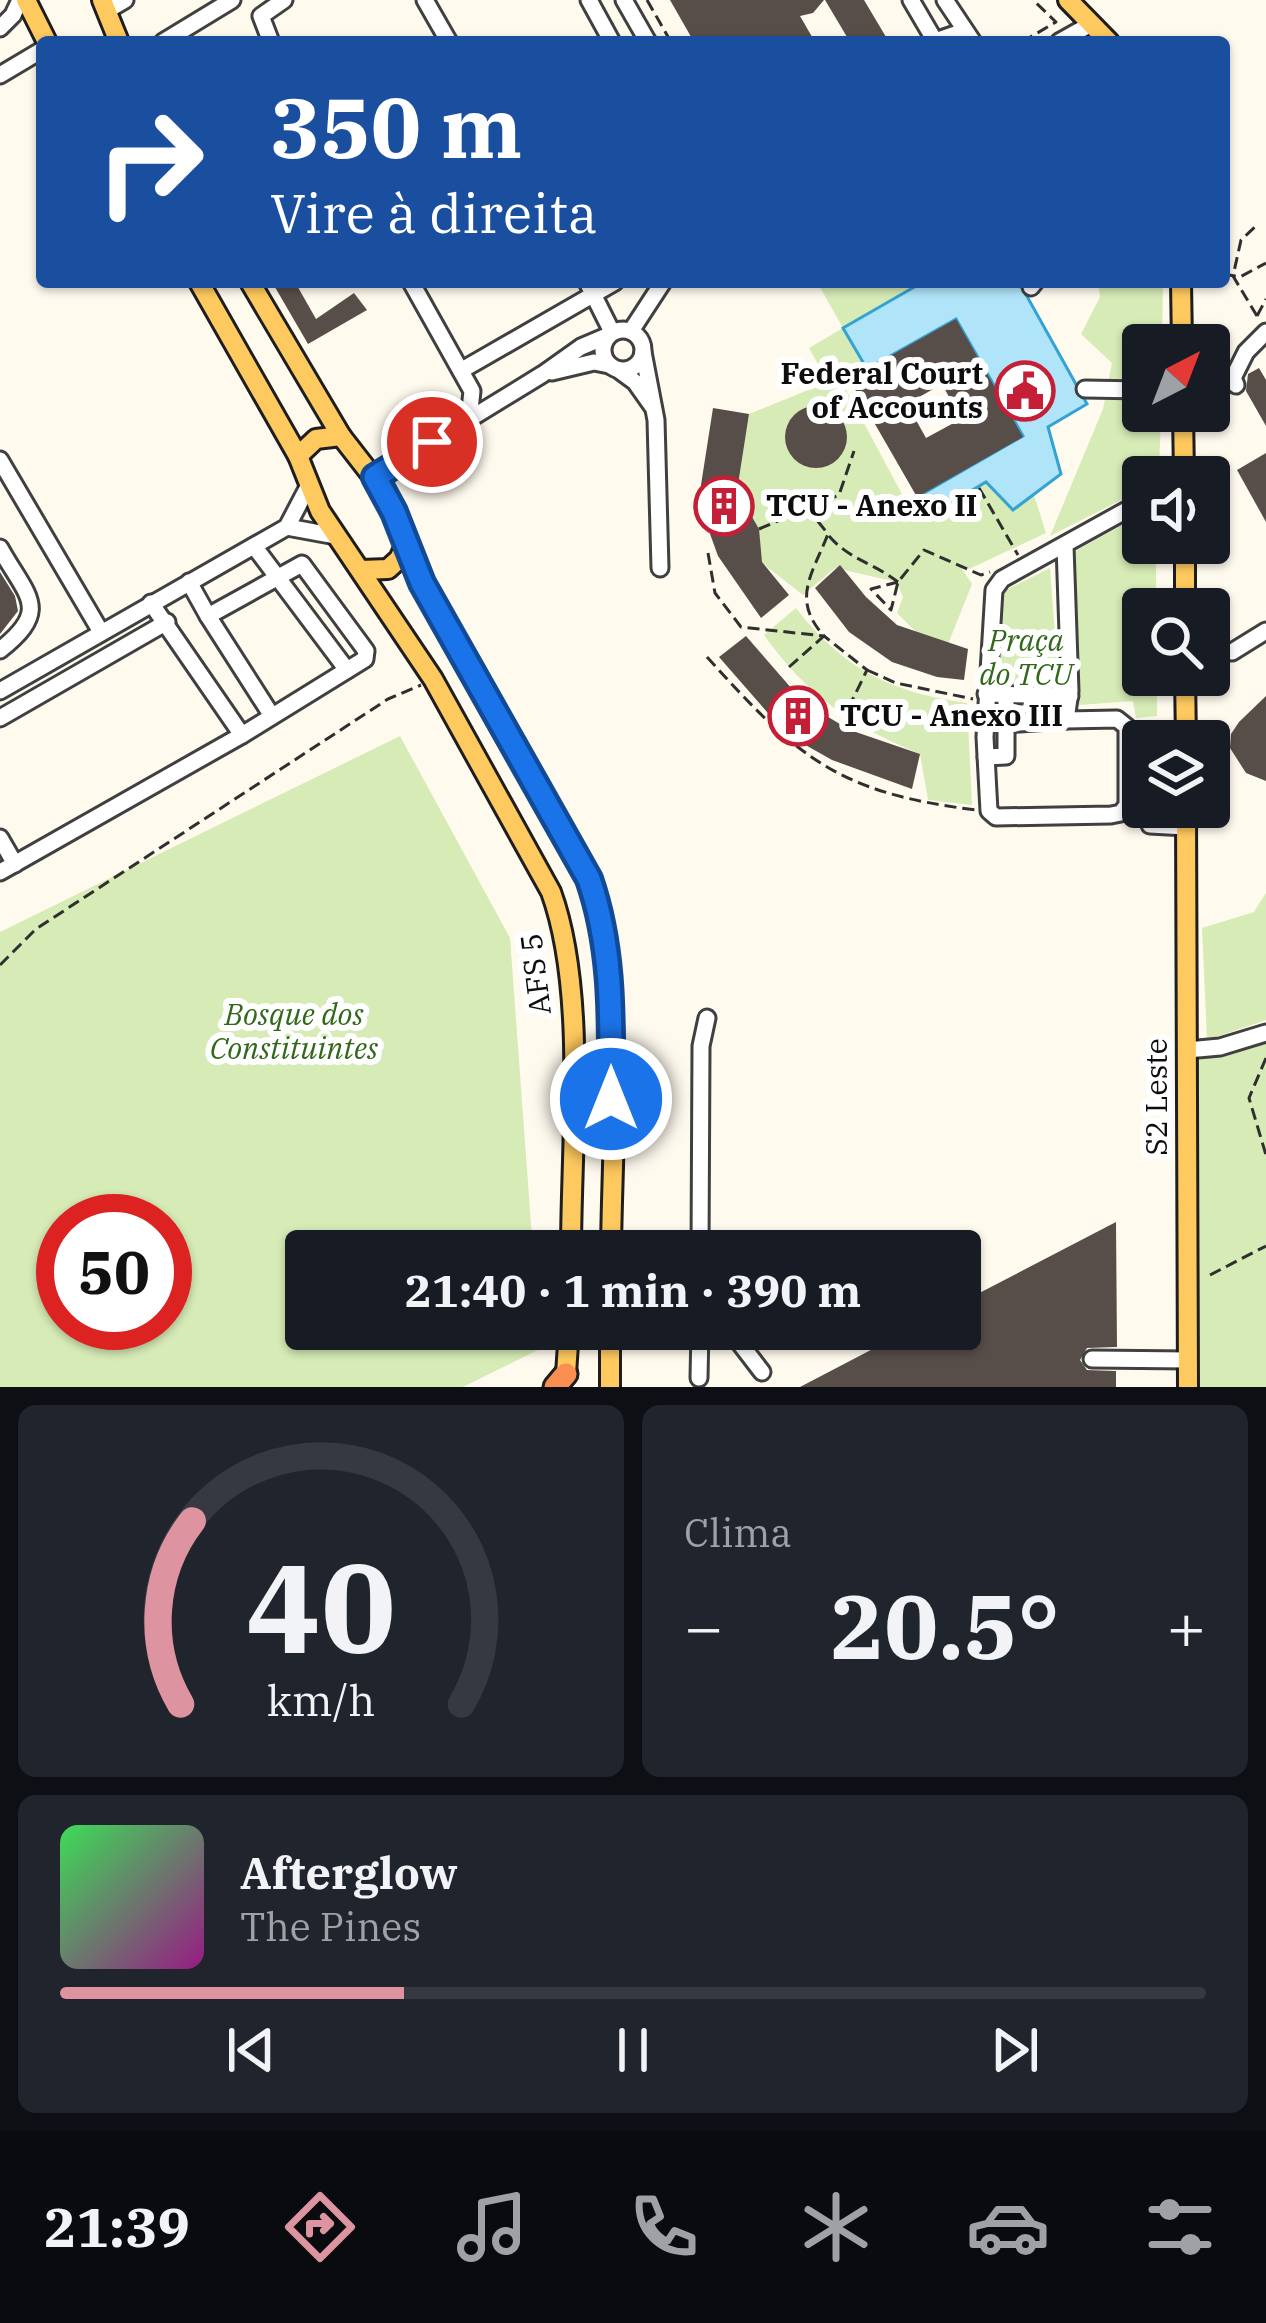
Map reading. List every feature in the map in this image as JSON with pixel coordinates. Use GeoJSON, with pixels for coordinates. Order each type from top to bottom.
{"type":"FeatureCollection","features":[{"type":"Feature","properties":{"kind":"main road"},"geometry":{"type":"LineString","coordinates":[[23,0],[44,36]]}},
{"type":"Feature","properties":{"kind":"main road"},"geometry":{"type":"LineString","coordinates":[[1068,0],[1103,36]]}},
{"type":"Feature","properties":{"kind":"main road"},"geometry":{"type":"LineString","coordinates":[[112,3],[118,36]]}},
{"type":"Feature","properties":{"kind":"main road","name":"AFS 5"},"geometry":{"type":"LineString","coordinates":[[202,288],[298,456],[336,536],[433,680],[562,922],[572,1018],[571,1230]]}},
{"type":"Feature","properties":{"kind":"main road"},"geometry":{"type":"LineString","coordinates":[[254,288],[341,436],[375,477],[422,583],[571,842],[600,912],[609,960],[611,1230]]}},
{"type":"Feature","properties":{"kind":"main road"},"geometry":{"type":"LineString","coordinates":[[1180,288],[1181,324]]}},
{"type":"Feature","properties":{"kind":"main road"},"geometry":{"type":"LineString","coordinates":[[298,456],[316,439],[341,436]]}},
{"type":"Feature","properties":{"kind":"main road"},"geometry":{"type":"LineString","coordinates":[[362,570],[388,569],[405,546]]}},
{"type":"Feature","properties":{"kind":"main road","name":"S2 Leste"},"geometry":{"type":"LineString","coordinates":[[1186,828],[1188,1387]]}},
{"type":"Feature","properties":{"kind":"main road"},"geometry":{"type":"LineString","coordinates":[[562,1382],[566,1350]]}},
{"type":"Feature","properties":{"kind":"main road"},"geometry":{"type":"LineString","coordinates":[[610,1350],[610,1387]]}},
{"type":"Feature","properties":{"kind":"street"},"geometry":{"type":"LineString","coordinates":[[0,28],[23,0]]}},
{"type":"Feature","properties":{"kind":"street"},"geometry":{"type":"LineString","coordinates":[[173,36],[232,0]]}},
{"type":"Feature","properties":{"kind":"street"},"geometry":{"type":"LineString","coordinates":[[269,36],[261,16],[284,0]]}},
{"type":"Feature","properties":{"kind":"street"},"geometry":{"type":"LineString","coordinates":[[425,0],[446,36]]}},
{"type":"Feature","properties":{"kind":"street"},"geometry":{"type":"LineString","coordinates":[[589,0],[609,36]]}},
{"type":"Feature","properties":{"kind":"street"},"geometry":{"type":"LineString","coordinates":[[624,0],[645,36]]}},
{"type":"Feature","properties":{"kind":"street"},"geometry":{"type":"LineString","coordinates":[[911,0],[932,36]]}},
{"type":"Feature","properties":{"kind":"street"},"geometry":{"type":"LineString","coordinates":[[945,0],[968,36]]}},
{"type":"Feature","properties":{"kind":"street"},"geometry":{"type":"LineString","coordinates":[[1070,36],[1091,24]]}},
{"type":"Feature","properties":{"kind":"street"},"geometry":{"type":"LineString","coordinates":[[0,75],[36,54]]}},
{"type":"Feature","properties":{"kind":"street"},"geometry":{"type":"LineString","coordinates":[[414,288],[472,391],[469,419]]}},
{"type":"Feature","properties":{"kind":"street"},"geometry":{"type":"LineString","coordinates":[[462,370],[591,288],[610,334],[602,354],[650,399],[656,420]]}},
{"type":"Feature","properties":{"kind":"street"},"geometry":{"type":"LineString","coordinates":[[631,332],[659,288]]}},
{"type":"Feature","properties":{"kind":"street"},"geometry":{"type":"LineString","coordinates":[[375,477],[581,347],[610,334],[631,332],[640,340],[656,420],[660,568]]}},
{"type":"Feature","properties":{"kind":"street"},"geometry":{"type":"LineString","coordinates":[[1236,386],[1237,366],[1266,332]]}},
{"type":"Feature","properties":{"kind":"street"},"geometry":{"type":"LineString","coordinates":[[543,374],[594,362],[615,368],[638,364],[643,352]]}},
{"type":"Feature","properties":{"kind":"street"},"geometry":{"type":"LineString","coordinates":[[1085,389],[1122,390]]}},
{"type":"Feature","properties":{"kind":"street"},"geometry":{"type":"LineString","coordinates":[[0,460],[101,632]]}},
{"type":"Feature","properties":{"kind":"street"},"geometry":{"type":"LineString","coordinates":[[0,548],[29,600],[32,616],[24,631],[0,651],[7,687],[287,527],[309,485]]}},
{"type":"Feature","properties":{"kind":"street"},"geometry":{"type":"LineString","coordinates":[[1006,724],[1117,718],[1127,727],[1127,805],[1121,813],[996,817],[989,811],[980,696],[991,598],[998,584],[1122,513]]}},
{"type":"Feature","properties":{"kind":"street"},"geometry":{"type":"LineString","coordinates":[[287,527],[336,536]]}},
{"type":"Feature","properties":{"kind":"street"},"geometry":{"type":"LineString","coordinates":[[254,546],[347,670]]}},
{"type":"Feature","properties":{"kind":"street"},"geometry":{"type":"LineString","coordinates":[[1065,546],[1070,696],[1066,720]]}},
{"type":"Feature","properties":{"kind":"street"},"geometry":{"type":"LineString","coordinates":[[0,838],[8,868],[242,735],[365,658],[366,651],[306,567],[297,564],[208,616]]}},
{"type":"Feature","properties":{"kind":"street"},"geometry":{"type":"LineString","coordinates":[[189,582],[272,716]]}},
{"type":"Feature","properties":{"kind":"street"},"geometry":{"type":"LineString","coordinates":[[151,603],[242,735]]}},
{"type":"Feature","properties":{"kind":"street"},"geometry":{"type":"LineString","coordinates":[[0,718],[166,622]]}},
{"type":"Feature","properties":{"kind":"street"},"geometry":{"type":"LineString","coordinates":[[1232,652],[1266,631]]}},
{"type":"Feature","properties":{"kind":"street"},"geometry":{"type":"LineString","coordinates":[[986,757],[1006,756],[1006,693]]}},
{"type":"Feature","properties":{"kind":"street"},"geometry":{"type":"LineString","coordinates":[[980,696],[1070,696]]}},
{"type":"Feature","properties":{"kind":"street"},"geometry":{"type":"LineString","coordinates":[[700,1230],[701,1046],[707,1018]]}},
{"type":"Feature","properties":{"kind":"street"},"geometry":{"type":"LineString","coordinates":[[1187,1050],[1220,1048],[1266,1033]]}},
{"type":"Feature","properties":{"kind":"street"},"geometry":{"type":"LineString","coordinates":[[699,1378],[700,1350]]}},
{"type":"Feature","properties":{"kind":"street"},"geometry":{"type":"LineString","coordinates":[[745,1350],[762,1372]]}},
{"type":"Feature","properties":{"kind":"street"},"geometry":{"type":"LineString","coordinates":[[1093,1359],[1188,1360]]}},
{"type":"Feature","properties":{"kind":"path"},"geometry":{"type":"LineString","coordinates":[[647,0],[668,36]]}},
{"type":"Feature","properties":{"kind":"path"},"geometry":{"type":"LineString","coordinates":[[1032,36],[1057,22],[1033,0]]}},
{"type":"Feature","properties":{"kind":"path"},"geometry":{"type":"LineString","coordinates":[[1258,224],[1240,241],[1234,276],[1257,316],[1266,298]]}},
{"type":"Feature","properties":{"kind":"path"},"geometry":{"type":"LineString","coordinates":[[1230,275],[1240,277],[1266,263]]}},
{"type":"Feature","properties":{"kind":"path"},"geometry":{"type":"LineString","coordinates":[[759,530],[838,494],[854,451]]}},
{"type":"Feature","properties":{"kind":"path"},"geometry":{"type":"LineString","coordinates":[[979,488],[1021,560],[1012,564]]}},
{"type":"Feature","properties":{"kind":"path"},"geometry":{"type":"LineString","coordinates":[[808,509],[848,557],[874,563],[898,582]]}},
{"type":"Feature","properties":{"kind":"path"},"geometry":{"type":"LineString","coordinates":[[828,534],[804,597],[807,613],[824,636],[867,670],[896,683],[980,696]]}},
{"type":"Feature","properties":{"kind":"path"},"geometry":{"type":"LineString","coordinates":[[898,582],[891,610],[872,590],[898,582],[924,550],[981,575],[997,569]]}},
{"type":"Feature","properties":{"kind":"path"},"geometry":{"type":"LineString","coordinates":[[709,553],[716,593],[741,628],[824,636]]}},
{"type":"Feature","properties":{"kind":"path"},"geometry":{"type":"LineString","coordinates":[[789,667],[824,636]]}},
{"type":"Feature","properties":{"kind":"path"},"geometry":{"type":"LineString","coordinates":[[707,657],[762,718],[824,767],[887,796],[977,810]]}},
{"type":"Feature","properties":{"kind":"path"},"geometry":{"type":"LineString","coordinates":[[847,711],[867,670]]}},
{"type":"Feature","properties":{"kind":"path"},"geometry":{"type":"LineString","coordinates":[[0,965],[36,928],[388,699],[433,680]]}},
{"type":"Feature","properties":{"kind":"path"},"geometry":{"type":"LineString","coordinates":[[1266,1058],[1249,1098],[1266,1155]]}},
{"type":"Feature","properties":{"kind":"path"},"geometry":{"type":"LineString","coordinates":[[1210,1274],[1266,1246]]}},
{"type":"Feature","properties":{"kind":"green space"},"geometry":{"type":"Polygon","coordinates":[[[820,288],[913,288],[843,328],[820,288]]]}},
{"type":"Feature","properties":{"kind":"green space"},"geometry":{"type":"Polygon","coordinates":[[[1099,288],[1163,288],[1162,324],[1122,324],[1122,432],[1160,432],[1160,456],[1122,456],[1122,500],[1050,536],[1103,409],[1112,363],[1081,334],[1100,297],[1099,288]]]}},
{"type":"Feature","properties":{"kind":"green space"},"geometry":{"type":"Polygon","coordinates":[[[843,328],[866,369],[843,384],[904,498],[917,497],[941,509],[986,482],[1013,509],[1034,495],[1046,533],[969,569],[960,566],[972,584],[948,644],[920,636],[897,613],[903,597],[897,582],[835,568],[803,595],[762,563],[737,491],[749,414],[828,382],[809,348],[843,328]]]}},
{"type":"Feature","properties":{"kind":"green space"},"geometry":{"type":"Polygon","coordinates":[[[1122,525],[1122,564],[1156,564],[1156,588],[1122,588],[1122,696],[1157,696],[1157,716],[1136,718],[1133,701],[1078,705],[1072,553],[1122,525]]]}},
{"type":"Feature","properties":{"kind":"green space","name":"Praça do TCU"},"geometry":{"type":"Polygon","coordinates":[[[1050,568],[1059,690],[1001,691],[990,678],[1002,592],[1050,568]]]}},
{"type":"Feature","properties":{"kind":"green space"},"geometry":{"type":"Polygon","coordinates":[[[796,608],[832,647],[871,675],[915,692],[967,703],[972,805],[928,800],[920,754],[851,720],[797,675],[764,635],[796,608]]]}},
{"type":"Feature","properties":{"kind":"green space","name":"Bosque dos Constituintes"},"geometry":{"type":"Polygon","coordinates":[[[400,736],[510,938],[531,1230],[285,1230],[285,1350],[538,1350],[463,1387],[0,1387],[0,932],[400,736]]]}},
{"type":"Feature","properties":{"kind":"green space"},"geometry":{"type":"Polygon","coordinates":[[[1266,893],[1266,1020],[1207,1040],[1202,928],[1254,912],[1266,893]]]}},
{"type":"Feature","properties":{"kind":"green space"},"geometry":{"type":"Polygon","coordinates":[[[1266,1036],[1266,1387],[1200,1387],[1199,1060],[1266,1036]]]}},
{"type":"Feature","properties":{"kind":"water"},"geometry":{"type":"Polygon","coordinates":[[[913,288],[1022,288],[1087,404],[1048,427],[1061,474],[1013,510],[986,482],[941,509],[917,497],[1023,436],[956,319],[867,369],[843,328],[913,288]]]}},
{"type":"Feature","properties":{"kind":"building"},"geometry":{"type":"Polygon","coordinates":[[[670,0],[824,0],[813,13],[800,16],[812,36],[691,36],[670,0]]]}},
{"type":"Feature","properties":{"kind":"building"},"geometry":{"type":"Polygon","coordinates":[[[825,0],[864,0],[885,36],[846,36],[825,0]]]}},
{"type":"Feature","properties":{"kind":"building"},"geometry":{"type":"Polygon","coordinates":[[[275,288],[298,288],[316,319],[354,293],[367,310],[308,344],[275,288]]]}},
{"type":"Feature","properties":{"kind":"building"},"geometry":{"type":"Polygon","coordinates":[[[956,319],[1023,437],[917,497],[849,379],[956,319]],[[942,384],[907,404],[926,438],[961,419],[942,384]]]}},
{"type":"Feature","properties":{"kind":"building"},"geometry":{"type":"Polygon","coordinates":[[[1259,368],[1266,380],[1266,426],[1246,391],[1248,374],[1259,368]]]}},
{"type":"Feature","properties":{"kind":"building"},"geometry":{"type":"Polygon","coordinates":[[[816,406],[838,415],[847,437],[838,459],[816,468],[794,459],[785,437],[794,415],[816,406]]]}},
{"type":"Feature","properties":{"kind":"building","name":"TCU - Anexo II"},"geometry":{"type":"Polygon","coordinates":[[[713,408],[749,414],[737,491],[759,529],[762,562],[789,595],[761,618],[718,556],[705,520],[701,485],[713,408]]]}},
{"type":"Feature","properties":{"kind":"building"},"geometry":{"type":"Polygon","coordinates":[[[1266,453],[1266,522],[1237,470],[1266,453]]]}},
{"type":"Feature","properties":{"kind":"building"},"geometry":{"type":"Polygon","coordinates":[[[840,565],[897,625],[968,649],[964,680],[937,677],[892,662],[849,632],[815,588],[840,565]]]}},
{"type":"Feature","properties":{"kind":"building"},"geometry":{"type":"Polygon","coordinates":[[[0,572],[18,611],[0,634],[0,572]]]}},
{"type":"Feature","properties":{"kind":"building","name":"TCU - Anexo III"},"geometry":{"type":"Polygon","coordinates":[[[746,636],[818,711],[850,730],[920,754],[912,789],[832,760],[774,720],[719,657],[746,636]]]}},
{"type":"Feature","properties":{"kind":"building"},"geometry":{"type":"Polygon","coordinates":[[[1266,696],[1266,781],[1246,773],[1230,748],[1231,734],[1266,696]]]}},
{"type":"Feature","properties":{"kind":"building"},"geometry":{"type":"Polygon","coordinates":[[[1116,1222],[1117,1347],[1087,1348],[1080,1360],[1087,1370],[1116,1371],[1116,1387],[800,1387],[871,1350],[981,1350],[981,1292],[1116,1222]]]}},
{"type":"Feature","properties":{"kind":"place","name":"Federal Court of Accounts"},"geometry":{"type":"Point","coordinates":[1025,391]}},
{"type":"Feature","properties":{"kind":"place","name":"TCU - Anexo II"},"geometry":{"type":"Point","coordinates":[724,506]}},
{"type":"Feature","properties":{"kind":"place","name":"TCU - Anexo III"},"geometry":{"type":"Point","coordinates":[798,716]}},
{"type":"Feature","properties":{"kind":"route"},"geometry":{"type":"LineString","coordinates":[[432,442],[375,477],[422,583],[589,879],[609,960],[611,1099]]}}]}
